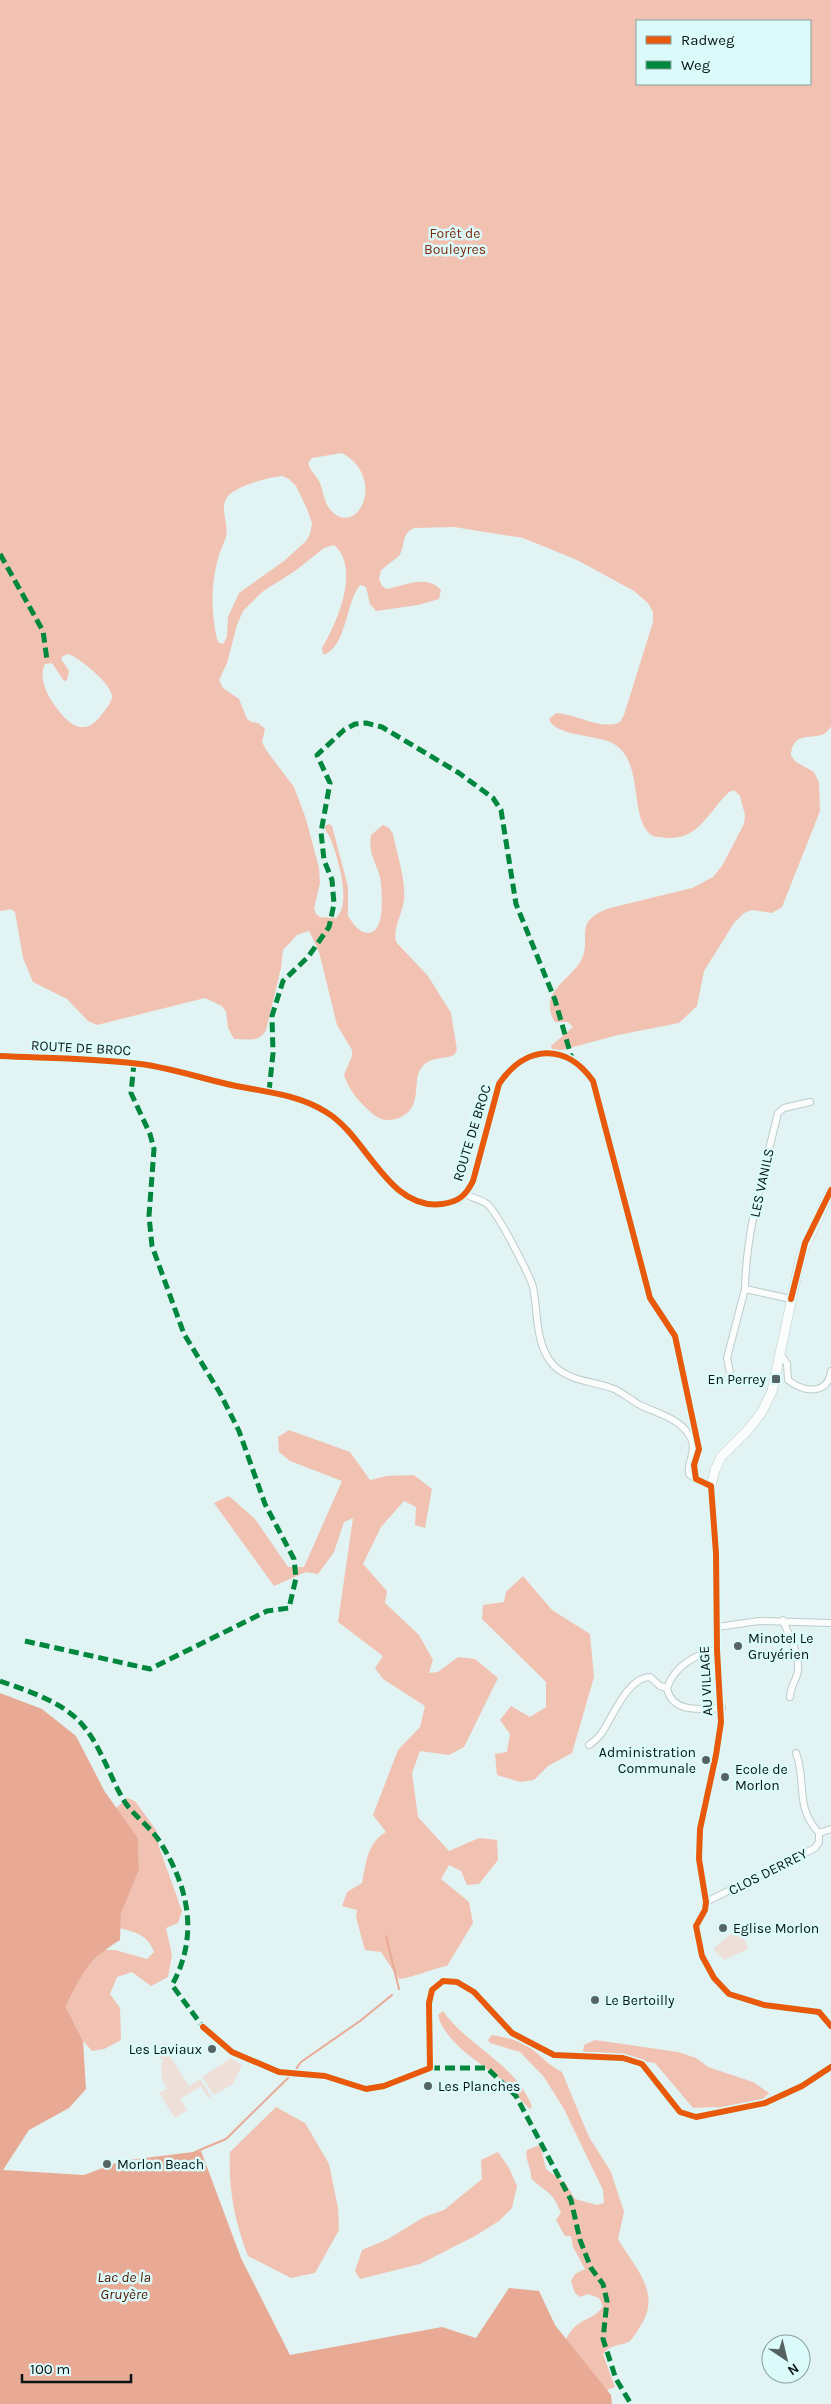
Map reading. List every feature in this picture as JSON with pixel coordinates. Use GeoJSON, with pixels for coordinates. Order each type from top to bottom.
{"type":"FeatureCollection","features":[{"type":"Feature","properties":{"kind":"street","name":"ROUTE DE BROC"},"geometry":{"type":"LineString","coordinates":[[0,1056],[134,1063],[296,1098],[326,1112],[346,1127],[398,1190],[415,1202],[432,1205],[448,1203],[466,1195],[473,1181],[499,1084],[507,1072],[525,1058],[542,1053],[572,1059],[584,1068],[593,1081],[650,1298],[674,1336],[699,1450],[694,1465],[696,1479]]}},
{"type":"Feature","properties":{"kind":"street","name":"LES VANILS"},"geometry":{"type":"LineString","coordinates":[[730,1373],[727,1358],[745,1289],[746,1266],[756,1205],[778,1113],[784,1108],[810,1102]]}},
{"type":"Feature","properties":{"kind":"street"},"geometry":{"type":"LineString","coordinates":[[466,1195],[488,1205],[507,1234],[532,1286],[540,1338],[550,1361],[563,1374],[614,1389],[640,1404],[670,1417],[681,1426],[692,1440],[693,1451],[688,1468],[689,1474],[712,1486],[715,1470],[721,1457],[748,1430],[767,1403],[776,1378],[791,1298],[805,1243],[831,1190]]}},
{"type":"Feature","properties":{"kind":"street"},"geometry":{"type":"LineString","coordinates":[[745,1289],[791,1298]]}},
{"type":"Feature","properties":{"kind":"street"},"geometry":{"type":"LineString","coordinates":[[780,1354],[787,1364],[788,1380],[797,1388],[813,1390],[825,1386],[830,1380],[831,1371]]}},
{"type":"Feature","properties":{"kind":"street","name":"AU VILLAGE"},"geometry":{"type":"LineString","coordinates":[[706,1902],[698,1845],[717,1751],[722,1708],[717,1650],[716,1553],[712,1486]]}},
{"type":"Feature","properties":{"kind":"street"},"geometry":{"type":"LineString","coordinates":[[717,1627],[783,1620],[831,1623]]}},
{"type":"Feature","properties":{"kind":"street"},"geometry":{"type":"LineString","coordinates":[[783,1620],[796,1655],[798,1670],[790,1689],[790,1696]]}},
{"type":"Feature","properties":{"kind":"street"},"geometry":{"type":"LineString","coordinates":[[717,1650],[708,1652],[684,1664],[674,1674],[667,1688],[672,1701],[682,1707],[722,1708]]}},
{"type":"Feature","properties":{"kind":"street"},"geometry":{"type":"LineString","coordinates":[[589,1745],[600,1736],[623,1697],[639,1680],[650,1677],[660,1686],[667,1688]]}},
{"type":"Feature","properties":{"kind":"street","name":"CLOS DERREY"},"geometry":{"type":"LineString","coordinates":[[706,1902],[815,1848],[819,1842],[819,1833],[809,1822],[800,1788],[799,1761],[796,1752]]}},
{"type":"Feature","properties":{"kind":"street","name":"CLOS DERREY"},"geometry":{"type":"LineString","coordinates":[[819,1833],[831,1829]]}},
{"type":"Feature","properties":{"kind":"street"},"geometry":{"type":"LineString","coordinates":[[706,1902],[705,1910],[696,1926],[702,1956],[714,1978],[729,1994],[764,2005],[820,2012],[831,2026]]}},
{"type":"Feature","properties":{"kind":"street"},"geometry":{"type":"LineString","coordinates":[[203,2027],[232,2052],[279,2072],[325,2076],[366,2089],[384,2086],[430,2068],[432,2058],[429,2004],[432,1990],[443,1981],[457,1982],[474,1992],[512,2033],[554,2055],[623,2058],[642,2064],[680,2112],[696,2117],[764,2104],[802,2086],[831,2067]]}},
{"type":"Feature","properties":{"kind":"shaded area"},"geometry":{"type":"Polygon","coordinates":[[[740,1926],[748,1949],[724,1960],[713,1949],[740,1926]]]}},
{"type":"Feature","properties":{"kind":"shaded area"},"geometry":{"type":"Polygon","coordinates":[[[165,2043],[173,2051],[171,2058],[189,2086],[200,2079],[211,2096],[208,2098],[201,2086],[180,2099],[187,2110],[175,2118],[159,2093],[167,2089],[162,2079],[162,2058],[160,2059],[154,2048],[165,2043]]]}},
{"type":"Feature","properties":{"kind":"shaded area"},"geometry":{"type":"Polygon","coordinates":[[[231,2058],[242,2065],[233,2084],[214,2095],[202,2077],[231,2058]]]}},
{"type":"Feature","properties":{"kind":"green space","name":"Forêt de Bouleyres"},"geometry":{"type":"Polygon","coordinates":[[[0,0],[831,0],[831,726],[821,735],[802,738],[797,741],[793,746],[791,756],[796,762],[814,772],[819,782],[820,811],[782,907],[772,913],[752,910],[744,913],[734,923],[704,971],[697,1006],[679,1023],[618,1035],[562,1050],[552,1049],[551,1046],[573,1027],[568,1022],[555,1022],[550,1004],[552,996],[579,964],[583,956],[586,926],[590,919],[610,908],[692,888],[713,877],[722,866],[744,824],[745,815],[740,796],[734,790],[729,792],[703,822],[690,833],[672,838],[652,835],[644,825],[640,814],[633,775],[623,752],[607,741],[559,729],[549,719],[556,713],[606,725],[620,722],[624,715],[653,622],[653,612],[648,603],[634,591],[577,560],[523,538],[454,527],[414,528],[405,537],[399,556],[381,570],[379,579],[382,586],[387,589],[415,582],[435,585],[441,590],[439,599],[418,605],[376,611],[370,604],[366,587],[360,585],[355,592],[338,641],[333,649],[326,654],[323,654],[322,648],[340,610],[344,596],[346,567],[342,555],[334,545],[324,548],[295,571],[262,592],[243,611],[237,625],[227,663],[219,680],[223,688],[239,699],[247,719],[258,723],[265,729],[262,742],[266,750],[294,787],[306,819],[319,868],[320,883],[314,908],[316,914],[320,917],[336,918],[341,911],[343,902],[340,869],[325,826],[329,824],[332,826],[348,887],[348,916],[357,928],[364,932],[371,932],[376,928],[380,921],[382,902],[381,883],[371,852],[371,835],[383,825],[389,828],[393,834],[404,892],[403,905],[395,937],[396,942],[428,976],[451,1013],[457,1050],[454,1055],[429,1061],[422,1067],[417,1080],[416,1094],[411,1109],[396,1119],[384,1120],[374,1115],[356,1097],[349,1086],[344,1075],[352,1056],[352,1050],[337,1025],[319,952],[309,931],[297,935],[283,950],[281,968],[266,1030],[256,1039],[234,1039],[228,1028],[226,1012],[222,1006],[205,998],[97,1025],[88,1021],[67,999],[33,982],[23,958],[15,912],[11,909],[0,911],[0,0]],[[342,453],[312,458],[308,463],[320,483],[329,508],[339,516],[349,517],[357,512],[363,503],[365,491],[363,477],[356,464],[342,453]],[[282,476],[251,483],[235,490],[224,503],[227,532],[216,565],[213,595],[216,635],[218,642],[223,644],[227,637],[228,617],[239,593],[284,561],[306,541],[310,534],[312,523],[296,486],[289,479],[282,476]],[[69,654],[61,659],[69,671],[67,680],[64,681],[52,663],[45,664],[43,678],[45,687],[51,700],[68,721],[81,727],[88,726],[96,722],[109,705],[112,696],[101,678],[69,654]]]}},
{"type":"Feature","properties":{"kind":"green space"},"geometry":{"type":"Polygon","coordinates":[[[289,1430],[350,1452],[370,1480],[387,1476],[414,1475],[432,1489],[425,1528],[415,1525],[416,1507],[404,1501],[381,1527],[363,1564],[387,1591],[385,1603],[419,1635],[433,1660],[429,1673],[438,1672],[458,1657],[475,1659],[498,1678],[464,1747],[449,1755],[420,1751],[412,1773],[418,1817],[449,1851],[479,1838],[497,1840],[498,1860],[479,1884],[467,1885],[461,1871],[449,1865],[441,1879],[469,1902],[473,1923],[447,1966],[405,1978],[399,1979],[381,1952],[365,1950],[356,1917],[357,1910],[342,1906],[347,1892],[362,1883],[368,1854],[375,1842],[386,1832],[373,1815],[398,1750],[420,1727],[425,1706],[383,1679],[375,1668],[383,1656],[338,1622],[353,1518],[344,1522],[334,1552],[318,1574],[306,1572],[274,1586],[214,1503],[229,1496],[255,1519],[288,1567],[304,1567],[342,1481],[290,1461],[279,1452],[278,1437],[289,1430]]]}},
{"type":"Feature","properties":{"kind":"green space"},"geometry":{"type":"Polygon","coordinates":[[[523,1576],[552,1610],[590,1634],[594,1677],[572,1753],[548,1766],[534,1780],[520,1782],[497,1775],[495,1754],[507,1752],[510,1734],[500,1720],[511,1706],[530,1717],[546,1707],[546,1682],[482,1619],[483,1605],[504,1602],[506,1592],[523,1576]]]}},
{"type":"Feature","properties":{"kind":"green space"},"geometry":{"type":"Polygon","coordinates":[[[127,1798],[135,1801],[156,1830],[159,1847],[182,1911],[178,1923],[166,1928],[172,1955],[168,1977],[151,1986],[132,1972],[117,1977],[110,1994],[120,2008],[121,2040],[104,2049],[92,2051],[83,2041],[66,2007],[82,1973],[104,1950],[115,1950],[147,1959],[154,1952],[152,1946],[145,1938],[137,1933],[120,1928],[121,1914],[139,1870],[138,1838],[116,1808],[127,1798]]]}},
{"type":"Feature","properties":{"kind":"green space"},"geometry":{"type":"Polygon","coordinates":[[[443,2011],[453,2024],[504,2067],[515,2079],[525,2092],[532,2107],[530,2109],[510,2087],[468,2055],[449,2036],[442,2026],[438,2015],[443,2011]]]}},
{"type":"Feature","properties":{"kind":"green space"},"geometry":{"type":"Polygon","coordinates":[[[492,2035],[526,2046],[562,2072],[589,2137],[611,2172],[624,2212],[618,2239],[643,2280],[649,2302],[647,2313],[630,2341],[613,2346],[603,2354],[615,2387],[605,2391],[566,2339],[576,2326],[594,2315],[603,2306],[599,2298],[588,2294],[580,2297],[575,2293],[571,2281],[575,2274],[585,2269],[573,2247],[571,2236],[565,2236],[556,2220],[561,2213],[554,2199],[531,2178],[526,2157],[527,2150],[540,2145],[546,2169],[566,2184],[575,2199],[597,2205],[604,2203],[603,2190],[564,2109],[544,2077],[520,2052],[490,2043],[488,2040],[492,2035]]]}},
{"type":"Feature","properties":{"kind":"green space"},"geometry":{"type":"Polygon","coordinates":[[[595,2040],[678,2052],[696,2058],[708,2067],[753,2082],[769,2093],[761,2101],[728,2110],[715,2107],[693,2108],[655,2063],[583,2052],[584,2045],[595,2040]]]}},
{"type":"Feature","properties":{"kind":"green space"},"geometry":{"type":"Polygon","coordinates":[[[276,2107],[305,2123],[329,2164],[338,2208],[339,2230],[315,2273],[291,2278],[248,2256],[239,2231],[231,2192],[230,2152],[276,2107]]]}},
{"type":"Feature","properties":{"kind":"green space"},"geometry":{"type":"Polygon","coordinates":[[[498,2152],[509,2168],[517,2186],[512,2208],[499,2221],[475,2236],[420,2264],[360,2279],[355,2271],[362,2250],[388,2239],[424,2217],[444,2210],[482,2179],[481,2160],[498,2152]]]}},
{"type":"Feature","properties":{"kind":"water","name":"Lac de la Gruyère"},"geometry":{"type":"Polygon","coordinates":[[[0,1693],[42,1709],[76,1736],[105,1792],[138,1838],[139,1870],[121,1914],[120,1940],[109,1947],[87,1968],[76,1985],[66,2007],[83,2041],[86,2089],[69,2108],[29,2130],[3,2170],[84,2175],[121,2161],[201,2151],[241,2258],[290,2355],[442,2327],[476,2338],[509,2288],[539,2291],[555,2325],[611,2395],[612,2404],[0,2404],[0,1693]]]}},
{"type":"Feature","properties":{"kind":"waterway"},"geometry":{"type":"LineString","coordinates":[[386,1936],[399,1989]]}},
{"type":"Feature","properties":{"kind":"waterway"},"geometry":{"type":"LineString","coordinates":[[296,2069],[301,2062],[360,2021],[392,1995]]}},
{"type":"Feature","properties":{"kind":"waterway"},"geometry":{"type":"LineString","coordinates":[[195,2152],[226,2139],[291,2075]]}},
{"type":"Feature","properties":{"kind":"marked path"},"geometry":{"type":"LineString","coordinates":[[0,554],[43,631],[47,660]]}},
{"type":"Feature","properties":{"kind":"marked path"},"geometry":{"type":"LineString","coordinates":[[269,1092],[273,1053],[272,1016],[283,981],[308,957],[329,927],[334,904],[332,880],[324,860],[321,832],[330,783],[317,755],[344,730],[355,724],[366,723],[382,727],[459,773],[493,798],[501,810],[516,904],[555,1000],[572,1059]]}},
{"type":"Feature","properties":{"kind":"marked path"},"geometry":{"type":"LineString","coordinates":[[25,1641],[150,1669],[267,1611],[289,1608],[296,1578],[294,1559],[265,1504],[239,1431],[220,1393],[184,1334],[152,1246],[149,1216],[154,1149],[150,1134],[131,1093],[134,1063]]}},
{"type":"Feature","properties":{"kind":"marked path"},"geometry":{"type":"LineString","coordinates":[[0,1681],[51,1701],[78,1720],[98,1747],[127,1805],[160,1842],[170,1859],[184,1895],[188,1930],[186,1948],[172,1985],[203,2027]]}},
{"type":"Feature","properties":{"kind":"marked path"},"geometry":{"type":"LineString","coordinates":[[430,2068],[487,2068],[516,2096],[571,2200],[580,2240],[591,2268],[603,2284],[607,2301],[603,2339],[616,2379],[631,2404]]}},
{"type":"Feature","properties":{"kind":"cycle path"},"geometry":{"type":"LineString","coordinates":[[0,1056],[99,1060],[145,1065],[294,1098],[316,1106],[341,1123],[379,1170],[407,1196],[423,1203],[442,1204],[457,1200],[468,1190],[473,1181],[499,1084],[509,1071],[533,1056],[546,1053],[571,1060],[582,1068],[593,1081],[650,1298],[675,1336],[699,1449],[694,1465],[696,1479],[711,1486],[716,1553],[717,1650],[721,1722],[700,1829],[699,1859],[706,1902],[705,1910],[696,1926],[702,1956],[714,1978],[729,1994],[764,2005],[819,2012],[831,2026]]}},
{"type":"Feature","properties":{"kind":"cycle path"},"geometry":{"type":"LineString","coordinates":[[791,1299],[805,1243],[831,1190]]}},
{"type":"Feature","properties":{"kind":"cycle path"},"geometry":{"type":"LineString","coordinates":[[203,2027],[232,2052],[279,2072],[325,2076],[366,2089],[384,2086],[430,2068],[429,2003],[432,1990],[443,1981],[457,1982],[474,1992],[512,2033],[554,2055],[623,2058],[642,2064],[680,2112],[696,2117],[765,2103],[802,2086],[831,2067]]}},
{"type":"Feature","properties":{"kind":"place","name":"En Perrey"},"geometry":{"type":"Point","coordinates":[776,1379]}},
{"type":"Feature","properties":{"kind":"place","name":"Minotel Le Gruyérien"},"geometry":{"type":"Point","coordinates":[738,1646]}},
{"type":"Feature","properties":{"kind":"place","name":"Administration Communale"},"geometry":{"type":"Point","coordinates":[706,1760]}},
{"type":"Feature","properties":{"kind":"place","name":"Ecole de Morlon"},"geometry":{"type":"Point","coordinates":[725,1777]}},
{"type":"Feature","properties":{"kind":"place","name":"Eglise Morlon"},"geometry":{"type":"Point","coordinates":[723,1928]}},
{"type":"Feature","properties":{"kind":"place","name":"Le Bertoilly"},"geometry":{"type":"Point","coordinates":[595,2000]}},
{"type":"Feature","properties":{"kind":"place","name":"Les Laviaux"},"geometry":{"type":"Point","coordinates":[212,2049]}},
{"type":"Feature","properties":{"kind":"place","name":"Les Planches"},"geometry":{"type":"Point","coordinates":[428,2086]}},
{"type":"Feature","properties":{"kind":"place","name":"Morlon Beach"},"geometry":{"type":"Point","coordinates":[107,2164]}}]}
